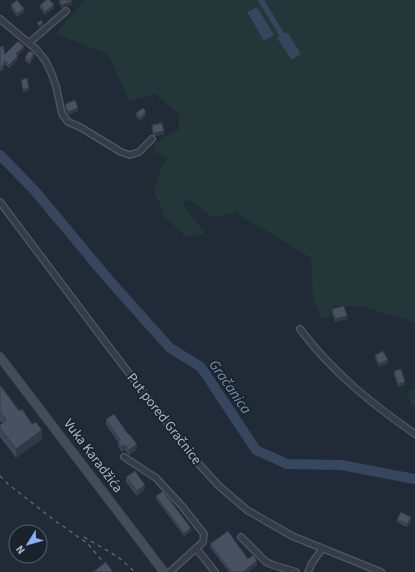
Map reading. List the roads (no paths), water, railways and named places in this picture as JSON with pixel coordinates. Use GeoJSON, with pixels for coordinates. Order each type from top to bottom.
{"type":"FeatureCollection","features":[{"type":"Feature","properties":{"kind":"street"},"geometry":{"type":"LineString","coordinates":[[29,43],[66,11]]}},
{"type":"Feature","properties":{"kind":"street"},"geometry":{"type":"LineString","coordinates":[[0,19],[29,43],[45,60],[51,72],[60,101],[62,114],[68,122],[80,126],[121,152],[130,155],[139,152],[152,139]]}},
{"type":"Feature","properties":{"kind":"street","name":"Put pored Gračnice"},"geometry":{"type":"LineString","coordinates":[[0,202],[188,450],[219,486],[247,510],[292,536],[381,572]]}},
{"type":"Feature","properties":{"kind":"street"},"geometry":{"type":"LineString","coordinates":[[300,329],[321,355],[348,382],[379,408],[415,434]]}},
{"type":"Feature","properties":{"kind":"street","name":"Vuka Karadžića"},"geometry":{"type":"LineString","coordinates":[[0,357],[164,572]]}},
{"type":"Feature","properties":{"kind":"street"},"geometry":{"type":"LineString","coordinates":[[124,457],[156,478],[203,531],[203,542],[170,572]]}},
{"type":"Feature","properties":{"kind":"street"},"geometry":{"type":"LineString","coordinates":[[241,537],[266,562],[296,572]]}},
{"type":"Feature","properties":{"kind":"street"},"geometry":{"type":"LineString","coordinates":[[196,548],[215,572]]}},
{"type":"Feature","properties":{"kind":"street"},"geometry":{"type":"LineString","coordinates":[[308,572],[312,563],[322,549]]}},
{"type":"Feature","properties":{"kind":"water"},"geometry":{"type":"Polygon","coordinates":[[[257,7],[274,35],[264,41],[247,12],[257,7]]]}},
{"type":"Feature","properties":{"kind":"water"},"geometry":{"type":"Polygon","coordinates":[[[287,32],[301,54],[292,60],[277,38],[287,32]]]}},
{"type":"Feature","properties":{"kind":"waterway"},"geometry":{"type":"LineString","coordinates":[[261,0],[282,35]]}},
{"type":"Feature","properties":{"kind":"waterway","name":"Gračanica"},"geometry":{"type":"LineString","coordinates":[[0,155],[35,191],[110,281],[170,348],[201,367],[256,450],[287,464],[341,465],[415,479]]}},
{"type":"Feature","properties":{"kind":"railway"},"geometry":{"type":"LineString","coordinates":[[0,476],[54,520],[87,543],[112,572]]}},
{"type":"Feature","properties":{"kind":"railway"},"geometry":{"type":"LineString","coordinates":[[84,537],[118,557],[135,572]]}}]}
